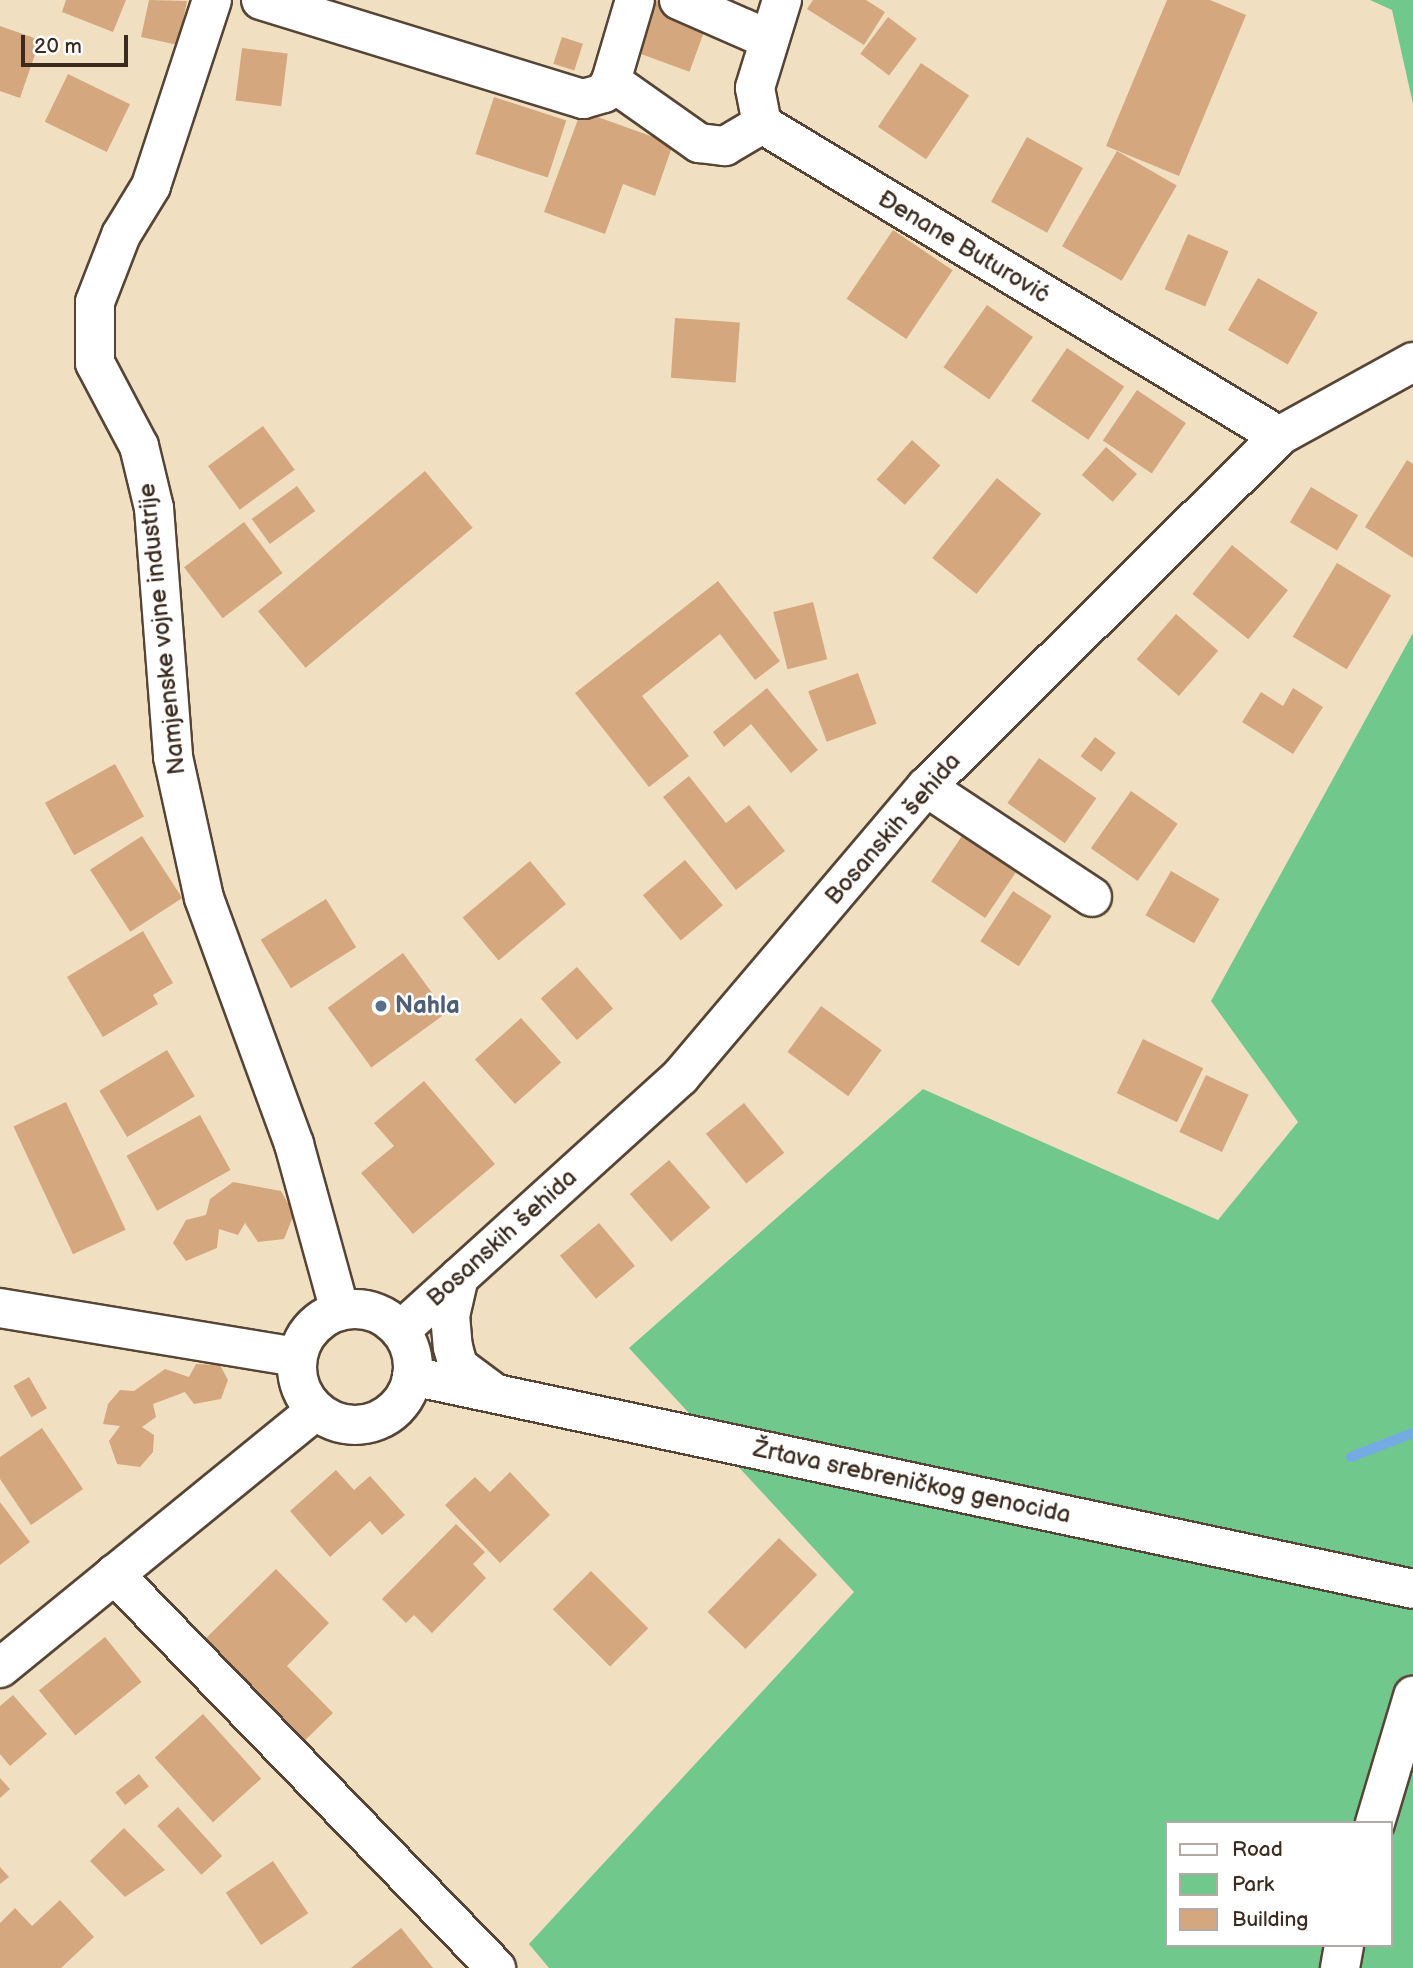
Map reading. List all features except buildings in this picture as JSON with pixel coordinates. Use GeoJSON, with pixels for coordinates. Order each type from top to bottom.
{"type":"FeatureCollection","features":[{"type":"Feature","properties":{"kind":"street","name":"Namjenske vojne industrije"},"geometry":{"type":"LineString","coordinates":[[212,0],[151,186],[121,235],[95,302],[95,363],[139,446],[155,508],[173,757],[204,898],[294,1144],[340,1311]]}},
{"type":"Feature","properties":{"kind":"street"},"geometry":{"type":"LineString","coordinates":[[261,0],[561,96],[583,99],[604,93],[611,81],[635,0]]}},
{"type":"Feature","properties":{"kind":"street"},"geometry":{"type":"LineString","coordinates":[[679,0],[768,39]]}},
{"type":"Feature","properties":{"kind":"street"},"geometry":{"type":"LineString","coordinates":[[611,81],[699,143],[725,146],[762,124],[755,88],[782,0]]}},
{"type":"Feature","properties":{"kind":"street","name":"Đenane Buturović"},"geometry":{"type":"LineString","coordinates":[[762,124],[1279,436]]}},
{"type":"Feature","properties":{"kind":"street","name":"Bosanskih šehida"},"geometry":{"type":"LineString","coordinates":[[401,1330],[680,1077],[926,787],[1279,436],[1413,362]]}},
{"type":"Feature","properties":{"kind":"street"},"geometry":{"type":"LineString","coordinates":[[926,787],[1092,897]]}},
{"type":"Feature","properties":{"kind":"street"},"geometry":{"type":"LineString","coordinates":[[459,1277],[450,1315],[458,1366],[495,1394]]}},
{"type":"Feature","properties":{"kind":"street"},"geometry":{"type":"LineString","coordinates":[[0,1308],[296,1357]]}},
{"type":"Feature","properties":{"kind":"street"},"geometry":{"type":"LineString","coordinates":[[369,1310],[401,1330],[410,1347],[412,1376],[401,1403],[369,1424],[331,1421],[315,1410],[303,1396],[296,1357],[314,1324],[340,1311],[369,1310]]}},
{"type":"Feature","properties":{"kind":"street"},"geometry":{"type":"LineString","coordinates":[[222,1344],[262,1370],[276,1393],[280,1419],[269,1448]]}},
{"type":"Feature","properties":{"kind":"street","name":"Žrtava srebreničkog genocida"},"geometry":{"type":"LineString","coordinates":[[412,1376],[1413,1589]]}},
{"type":"Feature","properties":{"kind":"street"},"geometry":{"type":"LineString","coordinates":[[0,1668],[315,1410]]}},
{"type":"Feature","properties":{"kind":"street"},"geometry":{"type":"LineString","coordinates":[[114,1574],[496,1968]]}},
{"type":"Feature","properties":{"kind":"street"},"geometry":{"type":"LineString","coordinates":[[1376,1821],[1401,1785],[1411,1707]]}},
{"type":"Feature","properties":{"kind":"street"},"geometry":{"type":"LineString","coordinates":[[1340,1968],[1343,1947]]}},
{"type":"Feature","properties":{"kind":"green space"},"geometry":{"type":"Polygon","coordinates":[[[1370,0],[1413,0],[1413,104],[1392,10],[1370,0]]]}},
{"type":"Feature","properties":{"kind":"green space"},"geometry":{"type":"Polygon","coordinates":[[[1413,633],[1413,1968],[549,1968],[529,1944],[854,1592],[629,1348],[923,1089],[1218,1220],[1298,1122],[1211,1001],[1413,633]]]}},
{"type":"Feature","properties":{"kind":"waterway"},"geometry":{"type":"LineString","coordinates":[[1351,1457],[1413,1433]]}},
{"type":"Feature","properties":{"kind":"place","name":"Nahla"},"geometry":{"type":"Point","coordinates":[381,1006]}}]}
